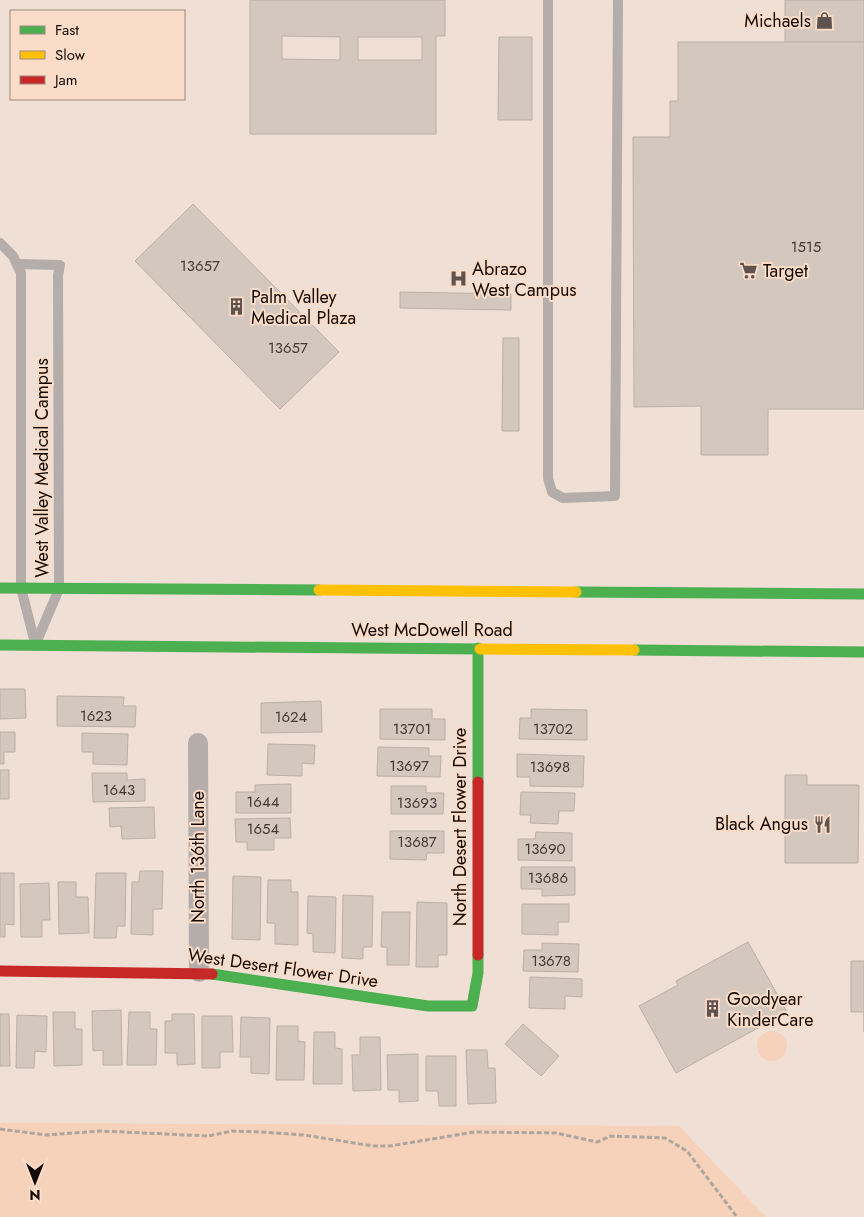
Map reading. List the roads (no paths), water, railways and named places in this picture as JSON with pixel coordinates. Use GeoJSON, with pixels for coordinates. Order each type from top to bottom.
{"type":"FeatureCollection","features":[{"type":"Feature","properties":{"kind":"main road"},"geometry":{"type":"LineString","coordinates":[[0,588],[864,594]]}},
{"type":"Feature","properties":{"kind":"main road","name":"West McDowell Road"},"geometry":{"type":"LineString","coordinates":[[0,645],[864,652]]}},
{"type":"Feature","properties":{"kind":"main road","name":"North Desert Flower Drive"},"geometry":{"type":"LineString","coordinates":[[472,1006],[478,973],[478,648]]}},
{"type":"Feature","properties":{"kind":"main road","name":"West Desert Flower Drive"},"geometry":{"type":"LineString","coordinates":[[0,971],[199,972],[428,1006],[472,1006]]}},
{"type":"Feature","properties":{"kind":"street","name":"North 136th Lane"},"geometry":{"type":"LineString","coordinates":[[198,743],[199,972]]}},
{"type":"Feature","properties":{"kind":"lane"},"geometry":{"type":"LineString","coordinates":[[548,0],[548,478],[552,492],[563,498],[615,496],[618,0]]}},
{"type":"Feature","properties":{"kind":"lane","name":"West Valley Medical Campus"},"geometry":{"type":"LineString","coordinates":[[0,243],[13,256],[21,273],[21,588],[35,645]]}},
{"type":"Feature","properties":{"kind":"lane","name":"West Valley Medical Campus"},"geometry":{"type":"LineString","coordinates":[[17,264],[60,265],[58,275],[59,588],[35,645]]}},
{"type":"Feature","properties":{"kind":"place","name":"Michaels"},"geometry":{"type":"Point","coordinates":[825,21]}},
{"type":"Feature","properties":{"kind":"place","name":"Target"},"geometry":{"type":"Point","coordinates":[749,271]}},
{"type":"Feature","properties":{"kind":"place","name":"Abrazo West Campus"},"geometry":{"type":"Point","coordinates":[458,279]}},
{"type":"Feature","properties":{"kind":"place","name":"Palm Valley Medical Plaza"},"geometry":{"type":"Point","coordinates":[237,307]}},
{"type":"Feature","properties":{"kind":"place","name":"Black Angus"},"geometry":{"type":"Point","coordinates":[822,824]}},
{"type":"Feature","properties":{"kind":"place","name":"Goodyear KinderCare"},"geometry":{"type":"Point","coordinates":[713,1009]}}]}
